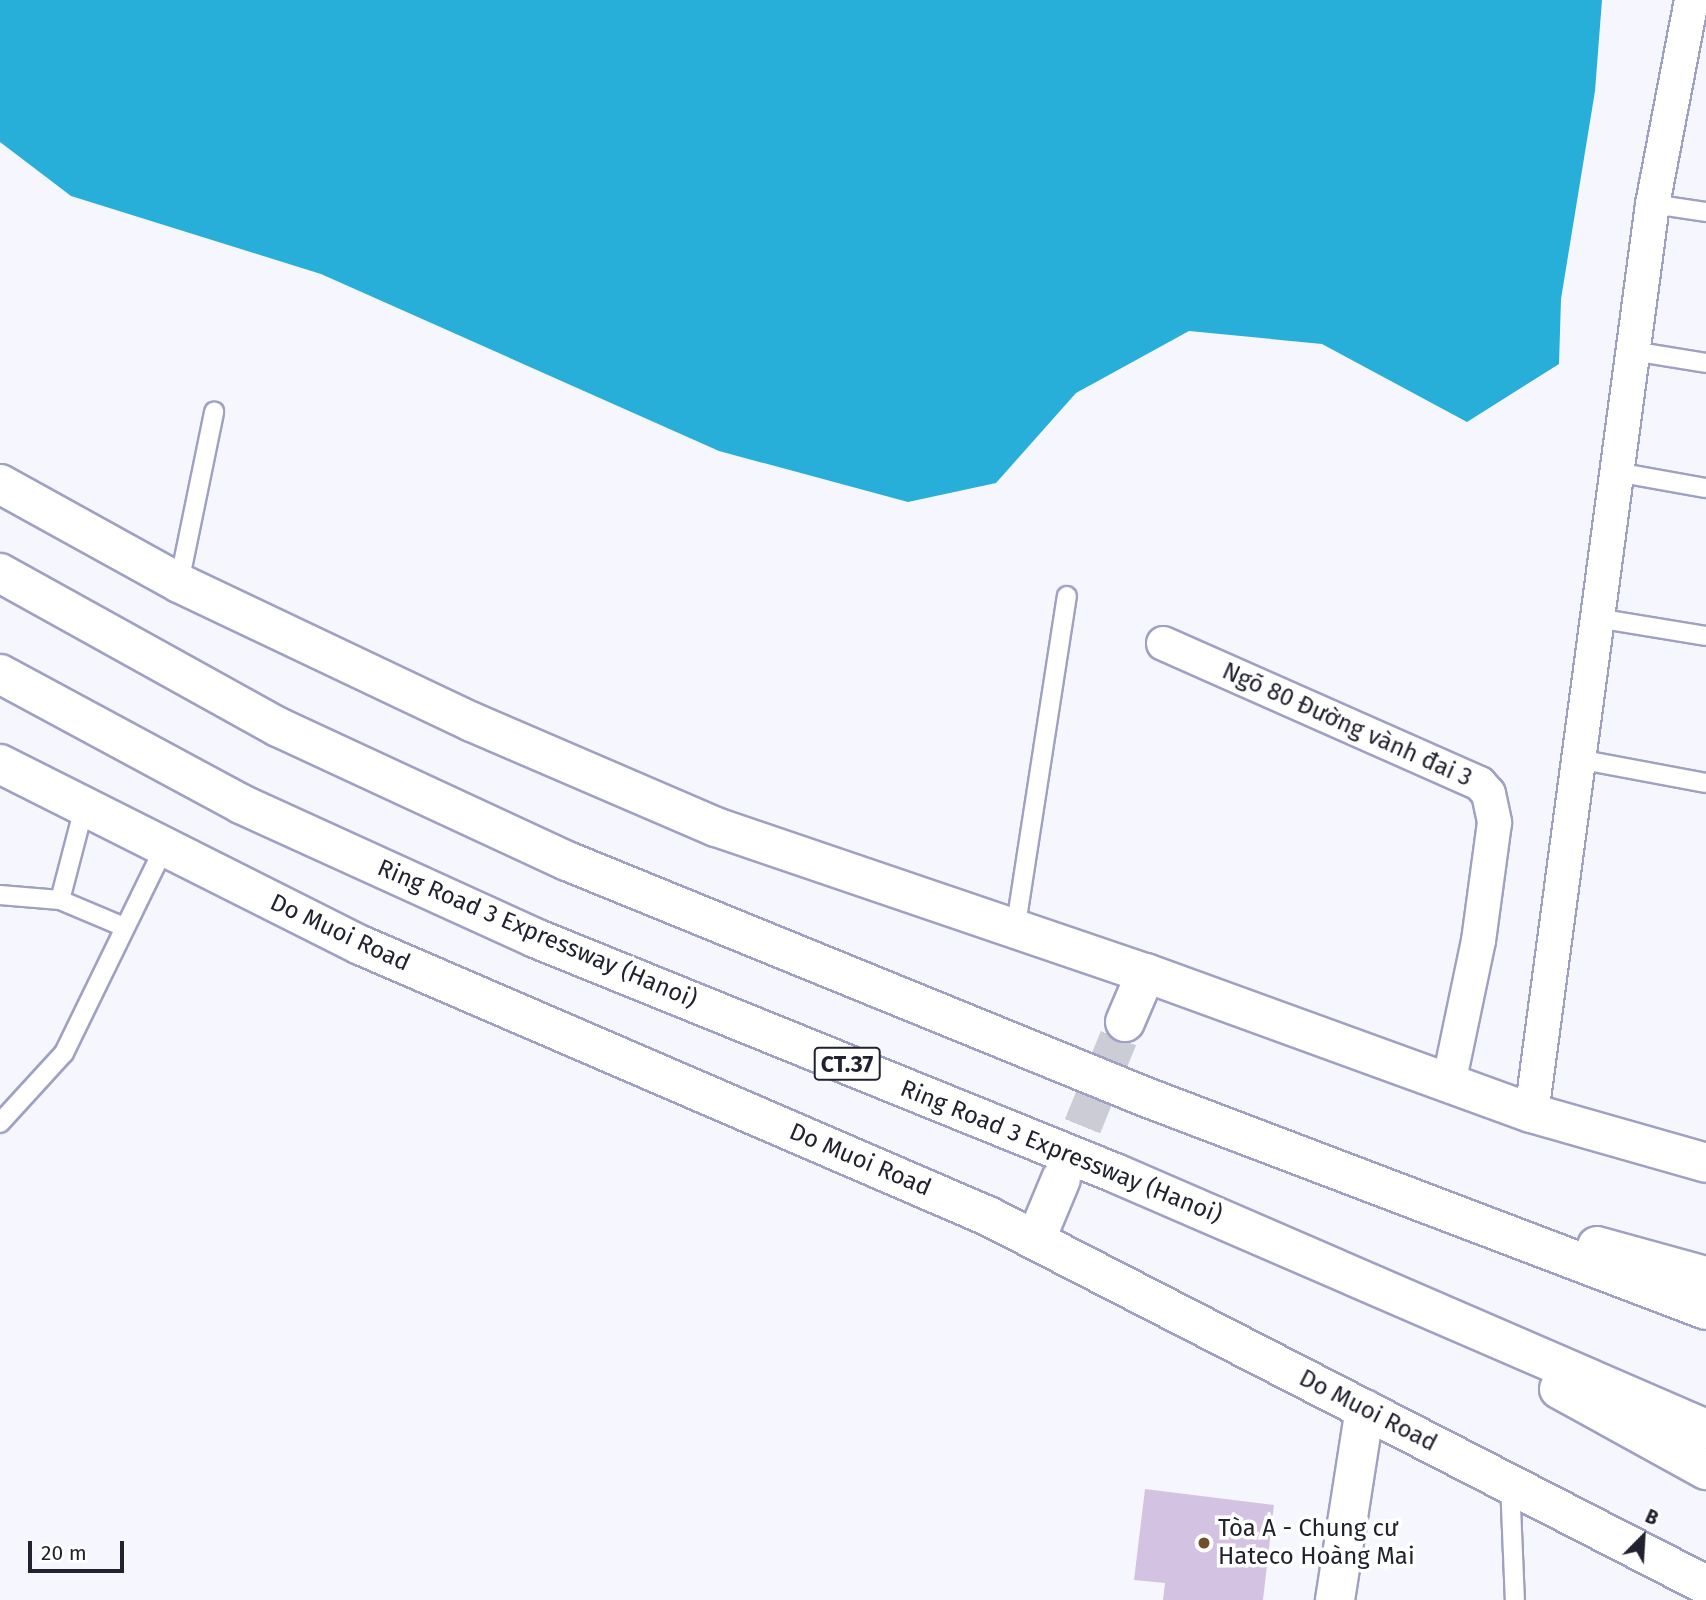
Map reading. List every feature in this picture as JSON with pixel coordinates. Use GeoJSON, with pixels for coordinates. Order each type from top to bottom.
{"type":"FeatureCollection","features":[{"type":"Feature","properties":{"kind":"main road"},"geometry":{"type":"LineString","coordinates":[[0,484],[179,583],[472,722],[704,821],[1015,931],[1146,973],[1531,1113],[1706,1163]]}},
{"type":"Feature","properties":{"kind":"main road"},"geometry":{"type":"LineString","coordinates":[[0,573],[278,727],[568,861],[1143,1096],[1706,1310]]}},
{"type":"Feature","properties":{"kind":"main road","name":"Ring Road 3 Expressway (Hanoi)"},"geometry":{"type":"LineString","coordinates":[[0,674],[241,804],[535,938],[1339,1268],[1706,1429]]}},
{"type":"Feature","properties":{"kind":"main road","name":"Do Muoi Road"},"geometry":{"type":"LineString","coordinates":[[0,764],[374,951],[1036,1239],[1706,1585]]}},
{"type":"Feature","properties":{"kind":"main road"},"geometry":{"type":"LineString","coordinates":[[1125,1022],[1146,973]]}},
{"type":"Feature","properties":{"kind":"main road"},"geometry":{"type":"LineString","coordinates":[[1036,1239],[1061,1179]]}},
{"type":"Feature","properties":{"kind":"main road"},"geometry":{"type":"LineString","coordinates":[[1444,1211],[1706,1276]]}},
{"type":"Feature","properties":{"kind":"main road"},"geometry":{"type":"LineString","coordinates":[[1339,1268],[1706,1470]]}},
{"type":"Feature","properties":{"kind":"main road"},"geometry":{"type":"LineString","coordinates":[[1335,1600],[1365,1409]]}},
{"type":"Feature","properties":{"kind":"street"},"geometry":{"type":"LineString","coordinates":[[1531,1113],[1652,204],[1692,0]]}},
{"type":"Feature","properties":{"kind":"street","name":"Ngõ 80 Đường vành đai 3"},"geometry":{"type":"LineString","coordinates":[[1163,643],[1479,783],[1488,793],[1494,822],[1480,927],[1448,1083]]}},
{"type":"Feature","properties":{"kind":"lane"},"geometry":{"type":"LineString","coordinates":[[1652,204],[1706,212]]}},
{"type":"Feature","properties":{"kind":"lane"},"geometry":{"type":"LineString","coordinates":[[1633,351],[1706,363]]}},
{"type":"Feature","properties":{"kind":"lane"},"geometry":{"type":"LineString","coordinates":[[179,583],[214,412]]}},
{"type":"Feature","properties":{"kind":"lane"},"geometry":{"type":"LineString","coordinates":[[1616,472],[1706,488]]}},
{"type":"Feature","properties":{"kind":"lane"},"geometry":{"type":"LineString","coordinates":[[1015,931],[1067,596]]}},
{"type":"Feature","properties":{"kind":"lane"},"geometry":{"type":"LineString","coordinates":[[1597,618],[1706,636]]}},
{"type":"Feature","properties":{"kind":"lane"},"geometry":{"type":"LineString","coordinates":[[1578,759],[1706,783]]}},
{"type":"Feature","properties":{"kind":"lane"},"geometry":{"type":"LineString","coordinates":[[60,900],[84,807]]}},
{"type":"Feature","properties":{"kind":"lane"},"geometry":{"type":"LineString","coordinates":[[0,1123],[64,1053],[122,926],[164,848]]}},
{"type":"Feature","properties":{"kind":"lane"},"geometry":{"type":"LineString","coordinates":[[0,895],[60,900],[122,926]]}},
{"type":"Feature","properties":{"kind":"lane"},"geometry":{"type":"LineString","coordinates":[[1510,1483],[1516,1600]]}},
{"type":"Feature","properties":{"kind":"water"},"geometry":{"type":"Polygon","coordinates":[[[0,0],[1602,0],[1595,91],[1561,299],[1559,364],[1467,422],[1322,344],[1189,331],[1076,393],[996,483],[908,502],[719,451],[321,274],[71,196],[0,142],[0,0]]]}},
{"type":"Feature","properties":{"kind":"building","name":"Tòa A - Chung cư Hateco Hoàng Mai"},"geometry":{"type":"Polygon","coordinates":[[[1145,1489],[1274,1505],[1263,1600],[1163,1600],[1165,1583],[1134,1580],[1145,1489]]]}},
{"type":"Feature","properties":{"kind":"tunnel"},"geometry":{"type":"LineString","coordinates":[[1061,1179],[1125,1022]]}},
{"type":"Feature","properties":{"kind":"place","name":"Tòa A - Chung cư Hateco Hoàng Mai"},"geometry":{"type":"Point","coordinates":[1204,1543]}}]}
